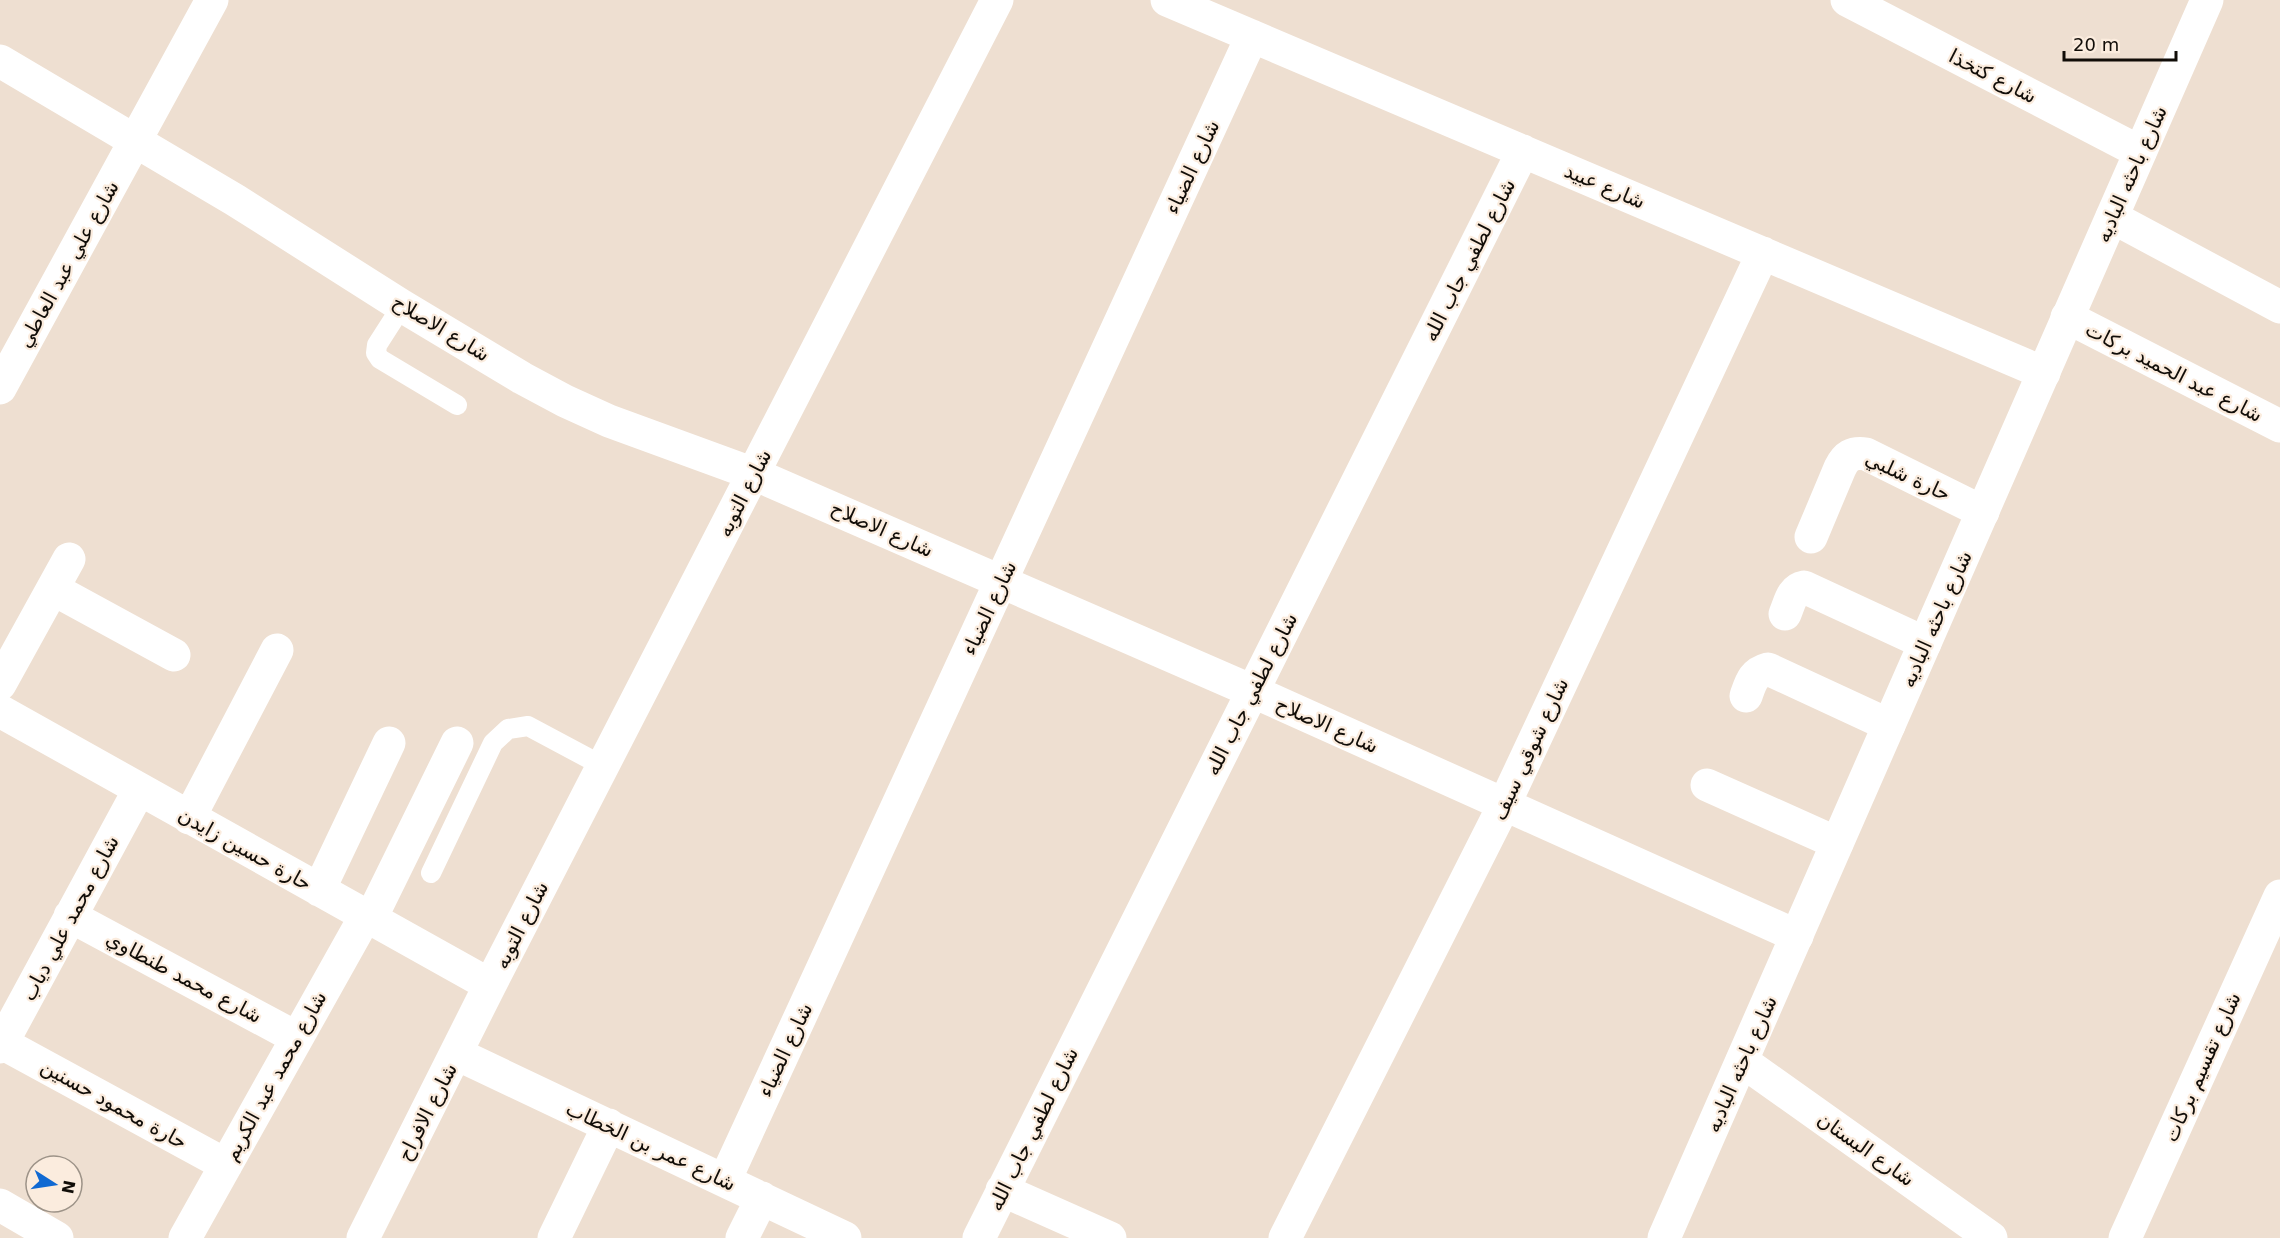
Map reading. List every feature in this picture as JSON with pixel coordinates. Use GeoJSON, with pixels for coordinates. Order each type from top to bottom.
{"type":"FeatureCollection","features":[{"type":"Feature","properties":{"kind":"street","name":"شارع علي عبد العاطي"},"geometry":{"type":"LineString","coordinates":[[0,387],[212,0]]}},
{"type":"Feature","properties":{"kind":"street","name":"شارع التوبه"},"geometry":{"type":"LineString","coordinates":[[490,985],[997,0]]}},
{"type":"Feature","properties":{"kind":"street","name":"شارع عبيد"},"geometry":{"type":"LineString","coordinates":[[1167,0],[2044,373]]}},
{"type":"Feature","properties":{"kind":"street","name":"شارع كتخذا"},"geometry":{"type":"LineString","coordinates":[[1847,0],[2140,152]]}},
{"type":"Feature","properties":{"kind":"street","name":"شارع باحثه الباديه"},"geometry":{"type":"LineString","coordinates":[[1664,1238],[2207,0]]}},
{"type":"Feature","properties":{"kind":"street","name":"شارع الضياء"},"geometry":{"type":"LineString","coordinates":[[725,1180],[1252,36]]}},
{"type":"Feature","properties":{"kind":"street","name":"شارع الاصلاح"},"geometry":{"type":"LineString","coordinates":[[0,61],[135,140],[402,306],[565,401],[609,421],[754,474],[1252,691],[1797,936]]}},
{"type":"Feature","properties":{"kind":"street","name":"شارع لطفي جاب الله"},"geometry":{"type":"LineString","coordinates":[[979,1238],[1523,151]]}},
{"type":"Feature","properties":{"kind":"street"},"geometry":{"type":"LineString","coordinates":[[2112,217],[2280,307]]}},
{"type":"Feature","properties":{"kind":"street","name":"شارع شوقي سيف"},"geometry":{"type":"LineString","coordinates":[[1285,1238],[1504,805],[1763,253]]}},
{"type":"Feature","properties":{"kind":"street","name":"شارع عبد الحميد بركات"},"geometry":{"type":"LineString","coordinates":[[2067,317],[2280,426]]}},
{"type":"Feature","properties":{"kind":"street","name":"حارة شلبي"},"geometry":{"type":"LineString","coordinates":[[1811,537],[1845,458],[1855,453],[1866,454],[1983,512]]}},
{"type":"Feature","properties":{"kind":"street"},"geometry":{"type":"LineString","coordinates":[[0,684],[69,559]]}},
{"type":"Feature","properties":{"kind":"street"},"geometry":{"type":"LineString","coordinates":[[1785,614],[1794,592],[1804,587],[1925,643]]}},
{"type":"Feature","properties":{"kind":"street"},"geometry":{"type":"LineString","coordinates":[[53,589],[174,656]]}},
{"type":"Feature","properties":{"kind":"street"},"geometry":{"type":"LineString","coordinates":[[189,818],[277,650]]}},
{"type":"Feature","properties":{"kind":"street"},"geometry":{"type":"LineString","coordinates":[[1746,696],[1753,678],[1759,672],[1768,669],[1889,725]]}},
{"type":"Feature","properties":{"kind":"street","name":"حارة حسين زايدن"},"geometry":{"type":"LineString","coordinates":[[0,711],[490,985]]}},
{"type":"Feature","properties":{"kind":"street"},"geometry":{"type":"LineString","coordinates":[[319,890],[389,743]]}},
{"type":"Feature","properties":{"kind":"street","name":"شارع محمد عبد الكريم"},"geometry":{"type":"LineString","coordinates":[[185,1238],[297,1038],[369,916],[457,743]]}},
{"type":"Feature","properties":{"kind":"street"},"geometry":{"type":"LineString","coordinates":[[1707,785],[1837,843]]}},
{"type":"Feature","properties":{"kind":"street","name":"شارع محمد علي دياب"},"geometry":{"type":"LineString","coordinates":[[1,1045],[139,790]]}},
{"type":"Feature","properties":{"kind":"street","name":"شارع تقسيم بركات"},"geometry":{"type":"LineString","coordinates":[[2125,1238],[2280,896]]}},
{"type":"Feature","properties":{"kind":"street","name":"شارع محمد طنطاوي"},"geometry":{"type":"LineString","coordinates":[[70,916],[297,1038]]}},
{"type":"Feature","properties":{"kind":"street","name":"شارع الافراح"},"geometry":{"type":"LineString","coordinates":[[363,1238],[490,985]]}},
{"type":"Feature","properties":{"kind":"street","name":"حارة محمود حسنين"},"geometry":{"type":"LineString","coordinates":[[1,1045],[226,1165]]}},
{"type":"Feature","properties":{"kind":"street","name":"شارع عمر بن الخطاب"},"geometry":{"type":"LineString","coordinates":[[457,1054],[845,1238]]}},
{"type":"Feature","properties":{"kind":"street","name":"شارع البستان"},"geometry":{"type":"LineString","coordinates":[[1742,1061],[1990,1238]]}},
{"type":"Feature","properties":{"kind":"street"},"geometry":{"type":"LineString","coordinates":[[554,1238],[609,1125]]}},
{"type":"Feature","properties":{"kind":"street"},"geometry":{"type":"LineString","coordinates":[[1002,1190],[1110,1238]]}},
{"type":"Feature","properties":{"kind":"street"},"geometry":{"type":"LineString","coordinates":[[742,1238],[762,1198]]}},
{"type":"Feature","properties":{"kind":"street"},"geometry":{"type":"LineString","coordinates":[[0,1205],[57,1238]]}},
{"type":"Feature","properties":{"kind":"lane"},"geometry":{"type":"LineString","coordinates":[[402,306],[377,345],[376,353],[380,359],[457,405]]}},
{"type":"Feature","properties":{"kind":"lane"},"geometry":{"type":"LineString","coordinates":[[431,873],[493,743],[508,729],[528,726],[603,766]]}}]}
